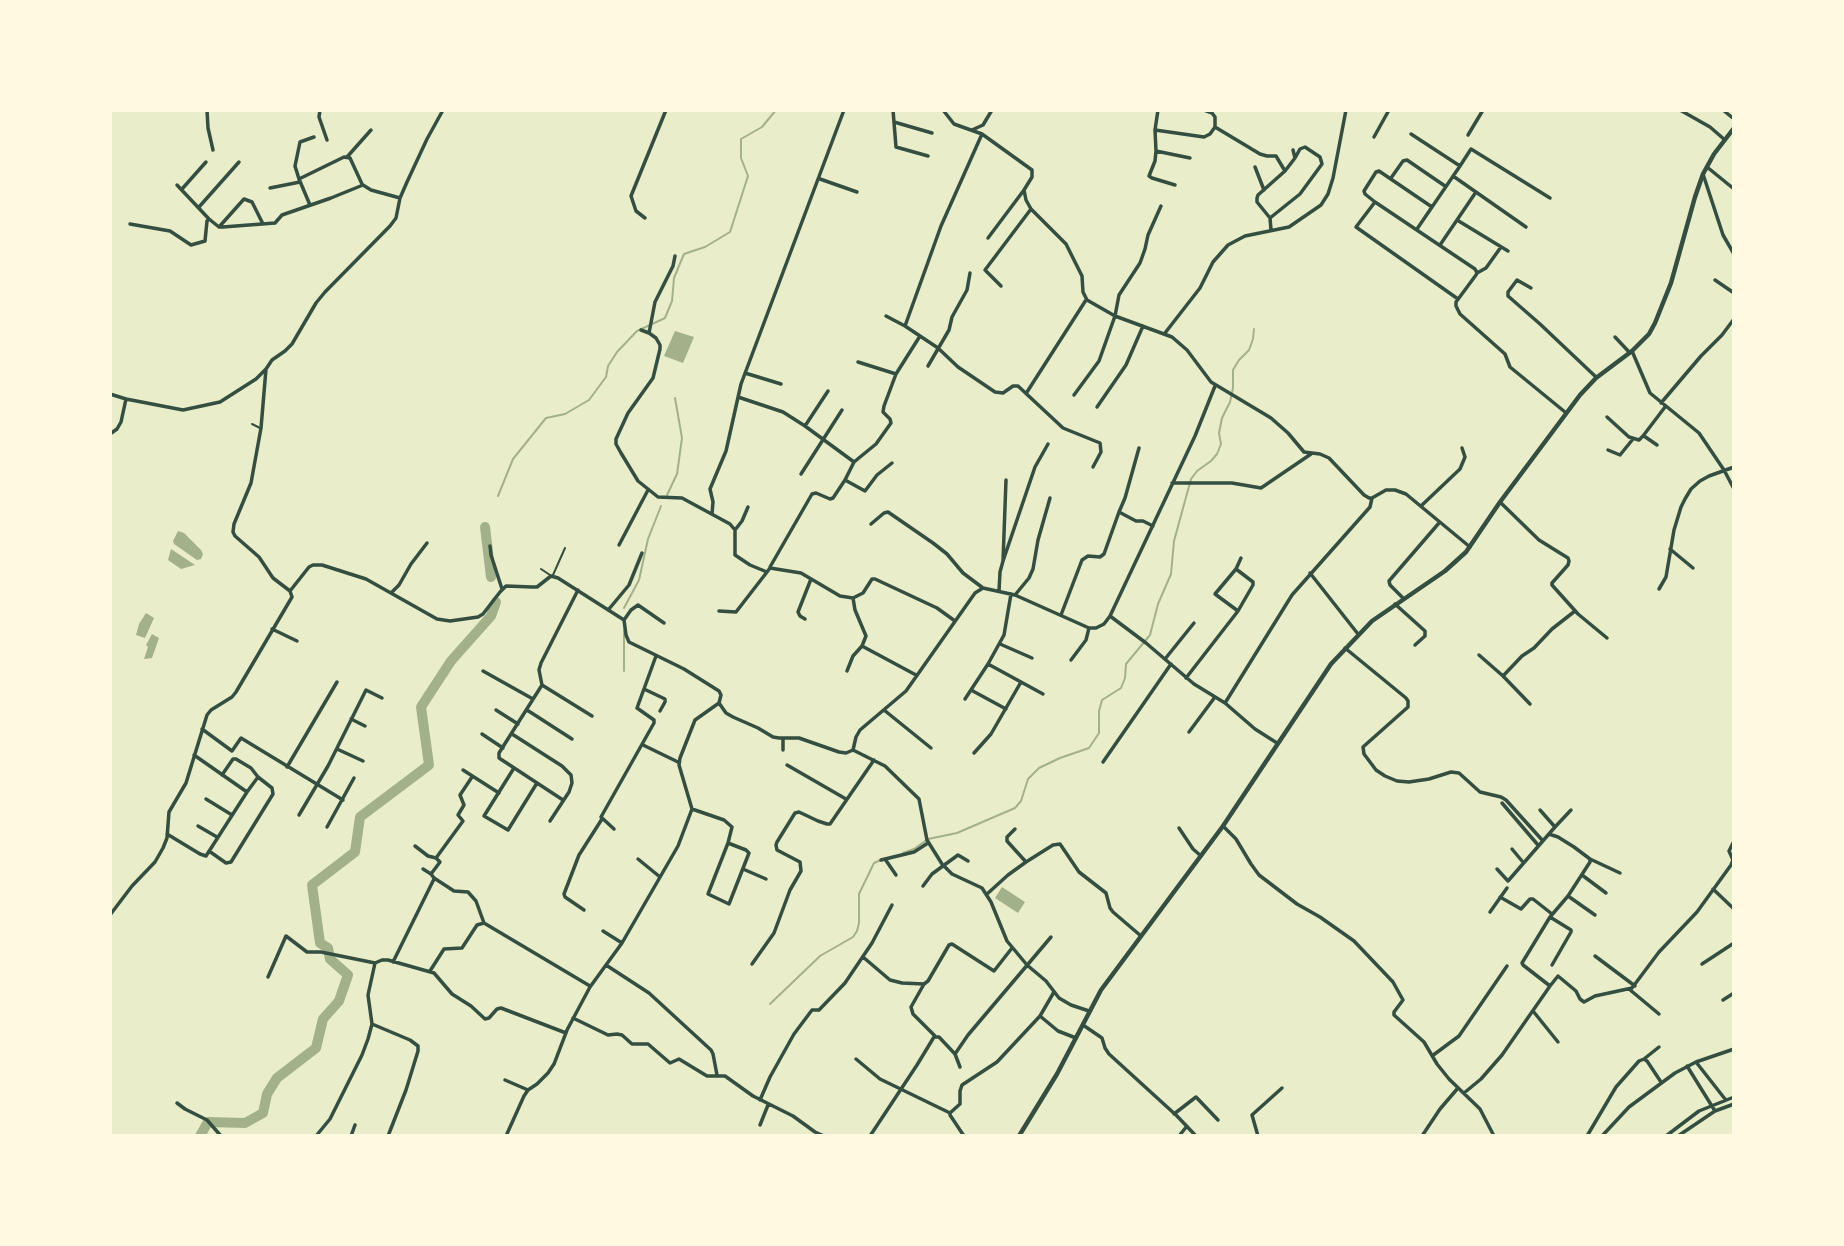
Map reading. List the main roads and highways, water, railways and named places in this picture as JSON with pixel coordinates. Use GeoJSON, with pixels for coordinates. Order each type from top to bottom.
{"type":"FeatureCollection","features":[{"type":"Feature","properties":{"kind":"main road"},"geometry":{"type":"LineString","coordinates":[[1018,1136],[1057,1074],[1110,976],[1223,827],[1324,673],[1372,621],[1445,571],[1470,547],[1565,412],[1596,378],[1631,352],[1649,334],[1671,283],[1703,174],[1734,128]]}},
{"type":"Feature","properties":{"kind":"waterway"},"geometry":{"type":"LineString","coordinates":[[498,496],[513,459],[546,418],[565,414],[589,400],[606,377],[608,366],[617,352],[637,331],[665,318],[672,301],[674,278],[684,254],[705,247],[730,232],[748,176],[741,158],[741,139],[762,127],[776,110]]}},
{"type":"Feature","properties":{"kind":"waterway"},"geometry":{"type":"LineString","coordinates":[[903,853],[928,839],[957,833],[1015,808],[1021,801],[1028,779],[1039,768],[1089,748],[1099,733],[1102,700],[1121,688],[1126,664],[1150,635],[1158,604],[1171,574],[1174,541],[1191,479],[1217,454],[1221,444],[1219,433],[1222,418],[1233,388],[1233,370],[1249,350],[1254,329]]}},
{"type":"Feature","properties":{"kind":"waterway"},"geometry":{"type":"LineString","coordinates":[[667,495],[677,474],[682,438],[675,398]]}},
{"type":"Feature","properties":{"kind":"waterway"},"geometry":{"type":"LineString","coordinates":[[624,608],[639,580],[648,539],[661,506]]}},
{"type":"Feature","properties":{"kind":"waterway"},"geometry":{"type":"LineString","coordinates":[[485,527],[491,577]]}},
{"type":"Feature","properties":{"kind":"waterway"},"geometry":{"type":"LineString","coordinates":[[200,1136],[208,1122],[245,1123],[263,1113],[267,1094],[277,1078],[316,1048],[323,1019],[339,1001],[348,975],[330,959],[328,948],[320,943],[312,885],[355,852],[360,817],[429,765],[421,707],[451,661],[491,616],[496,602]]}},
{"type":"Feature","properties":{"kind":"waterway"},"geometry":{"type":"LineString","coordinates":[[624,631],[624,671]]}},
{"type":"Feature","properties":{"kind":"waterway"},"geometry":{"type":"LineString","coordinates":[[770,1004],[820,956],[853,937],[859,923],[859,894],[874,863],[881,860]]}}]}
